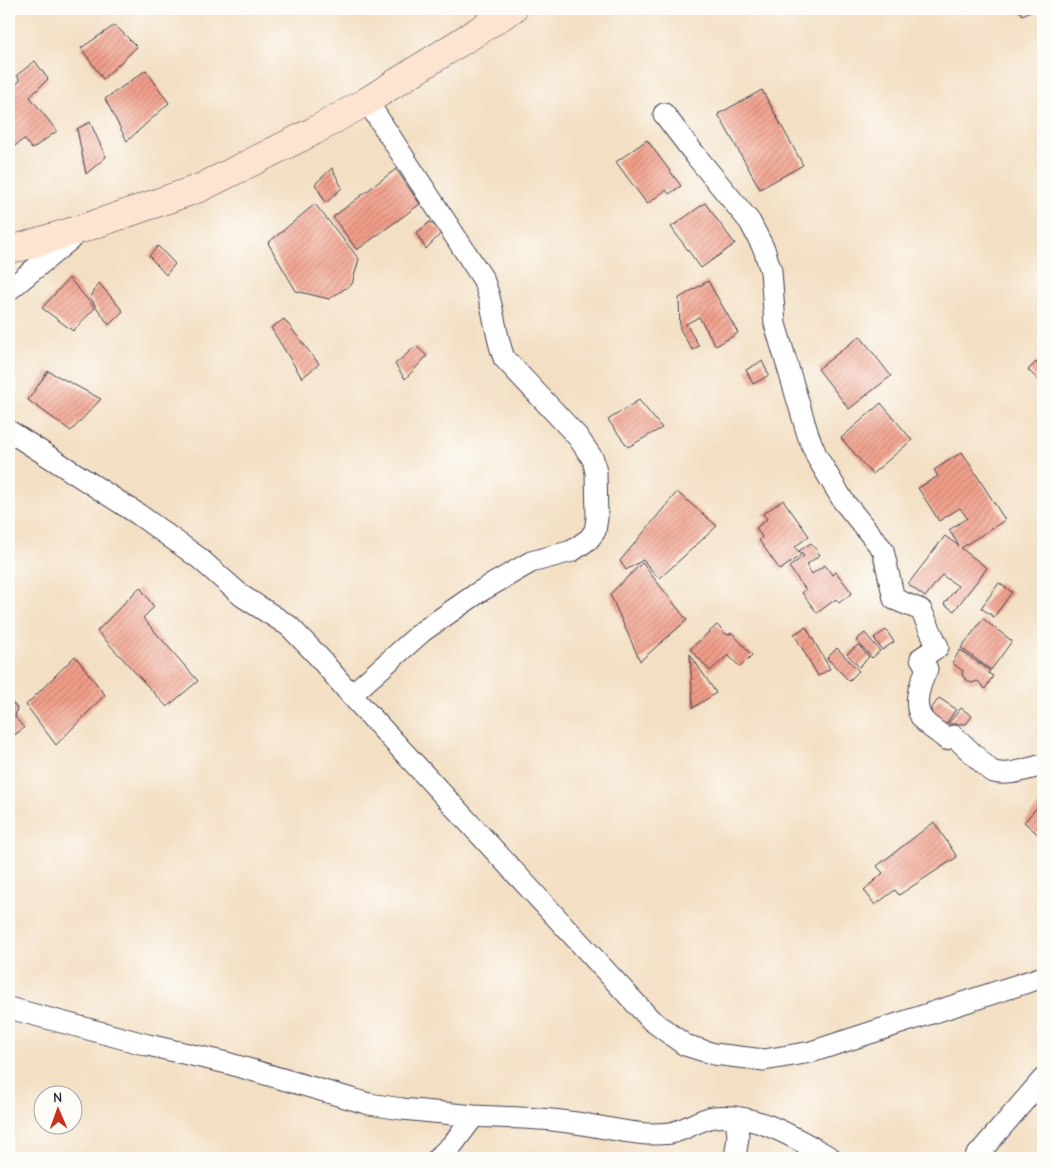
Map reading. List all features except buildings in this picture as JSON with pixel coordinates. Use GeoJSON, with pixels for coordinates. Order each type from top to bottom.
{"type":"FeatureCollection","features":[{"type":"Feature","properties":{"kind":"main road"},"geometry":{"type":"LineString","coordinates":[[9,249],[84,228],[200,188],[314,131],[368,101],[513,9]]}},
{"type":"Feature","properties":{"kind":"street"},"geometry":{"type":"LineString","coordinates":[[350,695],[423,631],[480,592],[531,562],[572,551],[579,546],[595,530],[596,518],[596,472],[593,459],[577,436],[504,358],[498,342],[489,293],[483,279],[368,101]]}},
{"type":"Feature","properties":{"kind":"street"},"geometry":{"type":"LineString","coordinates":[[664,114],[750,222],[764,249],[771,271],[775,324],[808,435],[817,457],[844,502],[883,550],[894,599],[921,610],[938,647],[921,658],[927,669],[919,687],[918,710],[924,722],[946,739],[954,736],[991,771],[1004,773],[1043,765]]}},
{"type":"Feature","properties":{"kind":"street"},"geometry":{"type":"LineString","coordinates":[[9,290],[84,228]]}},
{"type":"Feature","properties":{"kind":"street"},"geometry":{"type":"LineString","coordinates":[[9,430],[138,514],[199,558],[242,596],[289,626],[317,655],[350,695],[651,1020],[685,1045],[714,1054],[764,1060],[811,1052],[1043,978]]}},
{"type":"Feature","properties":{"kind":"street"},"geometry":{"type":"LineString","coordinates":[[9,1008],[148,1045],[226,1063],[369,1104],[402,1110],[560,1121],[629,1133],[653,1134],[672,1132],[713,1117],[736,1116],[760,1123],[796,1139],[831,1158]]}},
{"type":"Feature","properties":{"kind":"street"},"geometry":{"type":"LineString","coordinates":[[975,1158],[1043,1079]]}},
{"type":"Feature","properties":{"kind":"street"},"geometry":{"type":"LineString","coordinates":[[438,1158],[453,1144],[474,1116]]}},
{"type":"Feature","properties":{"kind":"street"},"geometry":{"type":"LineString","coordinates":[[735,1158],[738,1137],[736,1116]]}}]}
